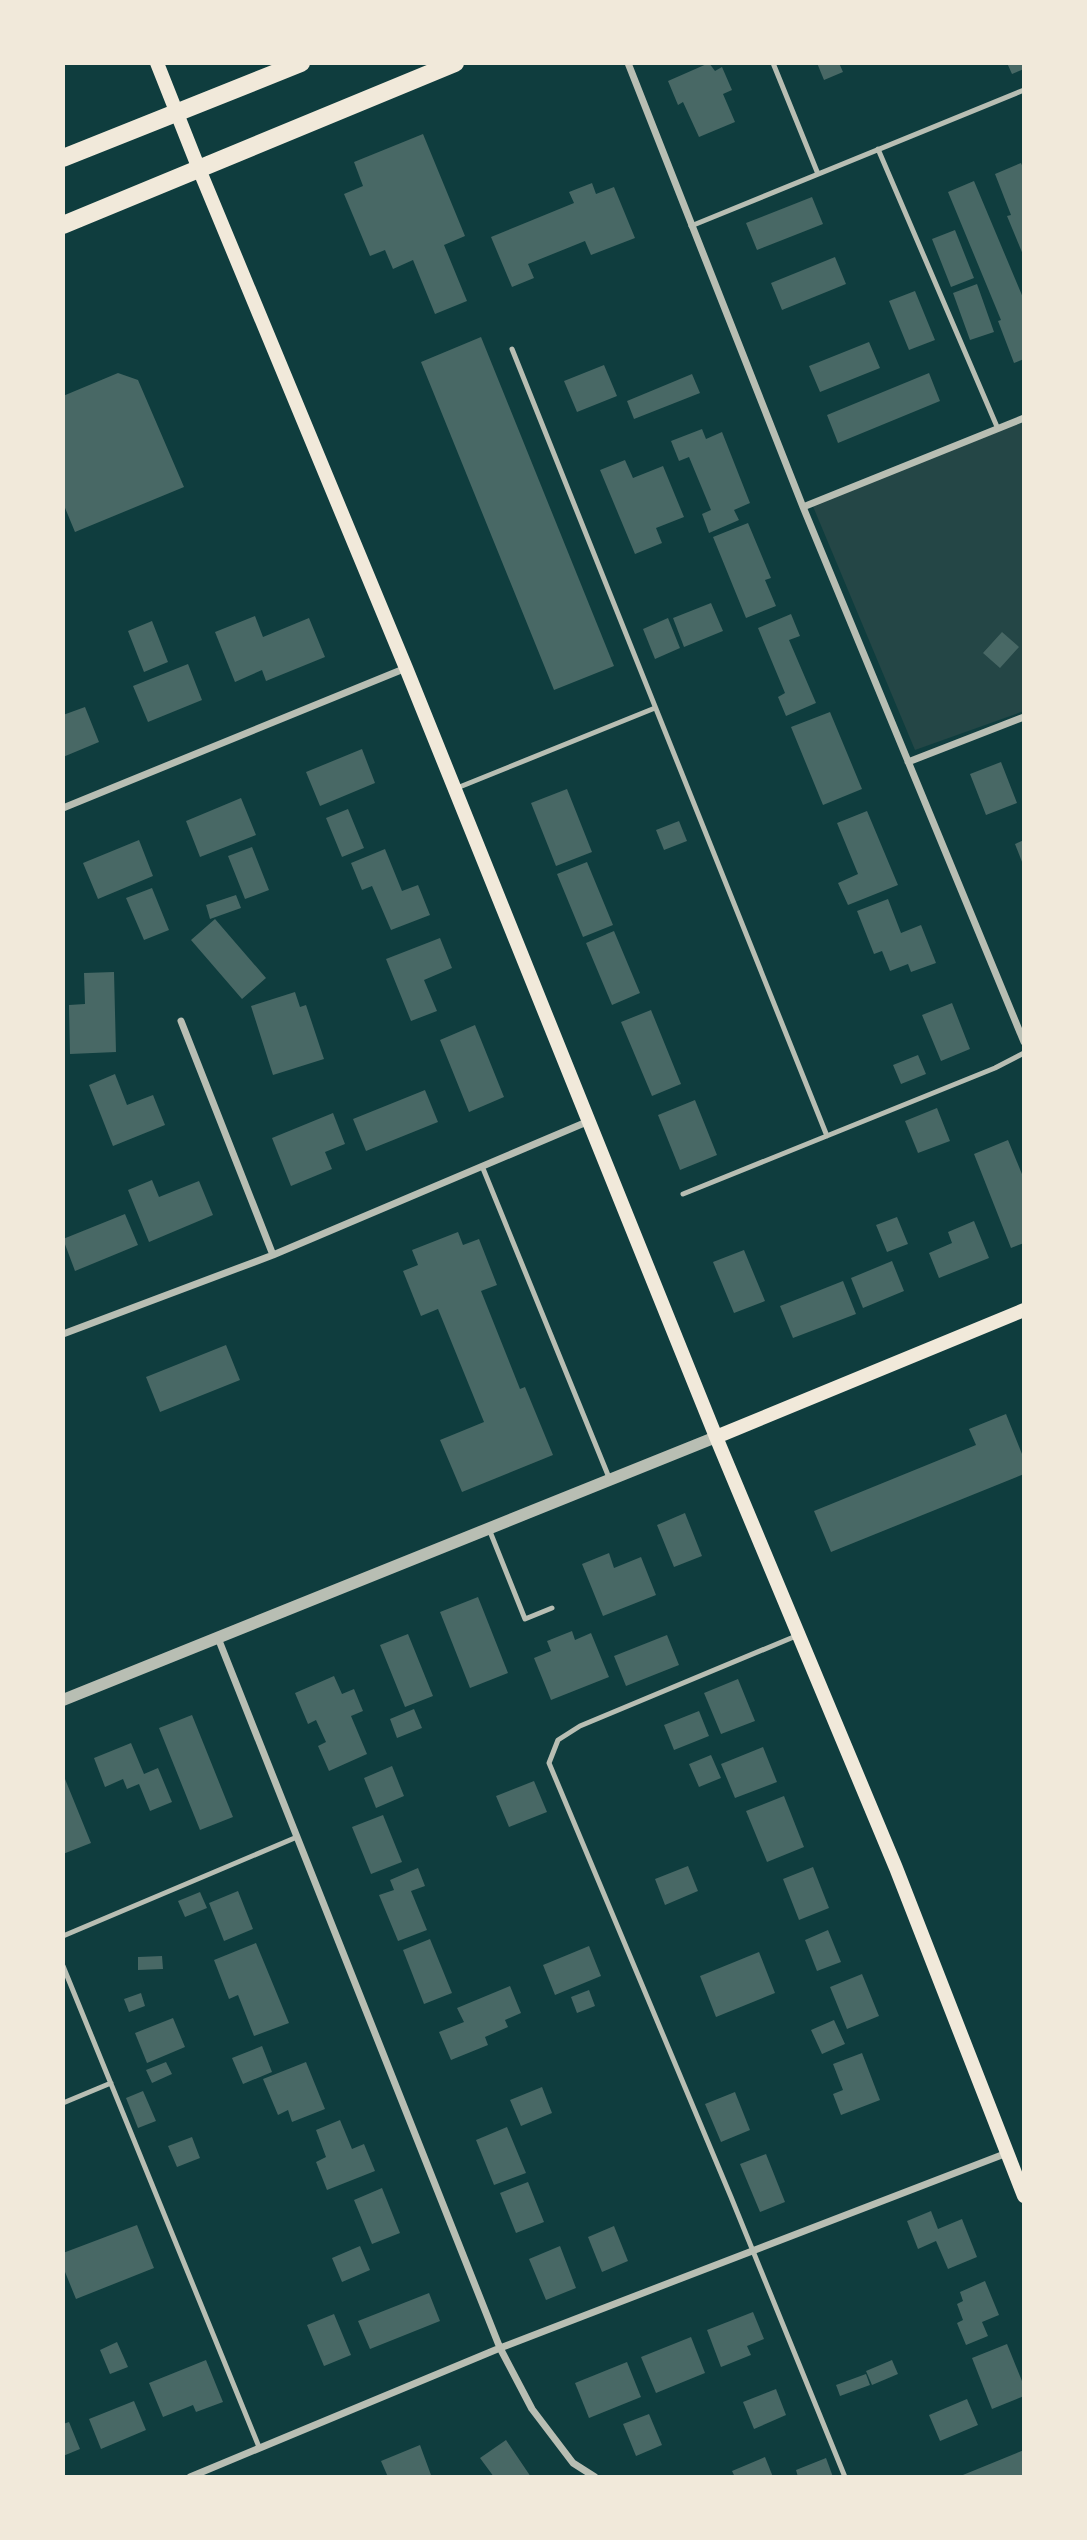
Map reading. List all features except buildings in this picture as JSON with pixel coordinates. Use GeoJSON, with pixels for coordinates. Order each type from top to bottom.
{"type":"FeatureCollection","features":[{"type":"Feature","properties":{"kind":"main road"},"geometry":{"type":"LineString","coordinates":[[157,63],[406,668],[716,1437],[896,1868],[1024,2196]]}},
{"type":"Feature","properties":{"kind":"main road"},"geometry":{"type":"LineString","coordinates":[[63,158],[302,63]]}},
{"type":"Feature","properties":{"kind":"main road"},"geometry":{"type":"LineString","coordinates":[[63,225],[456,63]]}},
{"type":"Feature","properties":{"kind":"main road"},"geometry":{"type":"LineString","coordinates":[[716,1437],[1024,1310]]}},
{"type":"Feature","properties":{"kind":"street"},"geometry":{"type":"LineString","coordinates":[[628,63],[803,507],[1024,1042]]}},
{"type":"Feature","properties":{"kind":"street"},"geometry":{"type":"LineString","coordinates":[[803,507],[1024,418]]}},
{"type":"Feature","properties":{"kind":"street"},"geometry":{"type":"LineString","coordinates":[[63,808],[406,668]]}},
{"type":"Feature","properties":{"kind":"street"},"geometry":{"type":"LineString","coordinates":[[908,762],[1024,717]]}},
{"type":"Feature","properties":{"kind":"street"},"geometry":{"type":"LineString","coordinates":[[181,1021],[273,1255]]}},
{"type":"Feature","properties":{"kind":"street"},"geometry":{"type":"LineString","coordinates":[[63,1334],[273,1255],[589,1121]]}},
{"type":"Feature","properties":{"kind":"street"},"geometry":{"type":"LineString","coordinates":[[63,1700],[716,1437]]}},
{"type":"Feature","properties":{"kind":"street"},"geometry":{"type":"LineString","coordinates":[[218,1638],[500,2348],[532,2409],[573,2463],[595,2477]]}},
{"type":"Feature","properties":{"kind":"street"},"geometry":{"type":"LineString","coordinates":[[190,2477],[259,2446],[500,2348],[1007,2153]]}},
{"type":"Feature","properties":{"kind":"lane"},"geometry":{"type":"LineString","coordinates":[[773,63],[818,174]]}},
{"type":"Feature","properties":{"kind":"lane"},"geometry":{"type":"LineString","coordinates":[[691,226],[1024,90]]}},
{"type":"Feature","properties":{"kind":"lane"},"geometry":{"type":"LineString","coordinates":[[878,149],[998,429]]}},
{"type":"Feature","properties":{"kind":"lane"},"geometry":{"type":"LineString","coordinates":[[512,349],[827,1136]]}},
{"type":"Feature","properties":{"kind":"lane"},"geometry":{"type":"LineString","coordinates":[[454,789],[655,708]]}},
{"type":"Feature","properties":{"kind":"lane"},"geometry":{"type":"LineString","coordinates":[[683,1194],[995,1068],[1024,1053]]}},
{"type":"Feature","properties":{"kind":"lane"},"geometry":{"type":"LineString","coordinates":[[482,1166],[610,1480]]}},
{"type":"Feature","properties":{"kind":"lane"},"geometry":{"type":"LineString","coordinates":[[489,1529],[524,1619],[552,1608]]}},
{"type":"Feature","properties":{"kind":"lane"},"geometry":{"type":"LineString","coordinates":[[799,1635],[580,1726],[558,1740],[549,1763],[845,2477]]}},
{"type":"Feature","properties":{"kind":"lane"},"geometry":{"type":"LineString","coordinates":[[63,1936],[297,1837]]}},
{"type":"Feature","properties":{"kind":"lane"},"geometry":{"type":"LineString","coordinates":[[63,1966],[259,2446]]}},
{"type":"Feature","properties":{"kind":"lane"},"geometry":{"type":"LineString","coordinates":[[63,2103],[111,2083]]}},
{"type":"Feature","properties":{"kind":"shaded area"},"geometry":{"type":"Polygon","coordinates":[[[1024,422],[1024,711],[915,750],[812,504],[1024,422]]]}}]}
